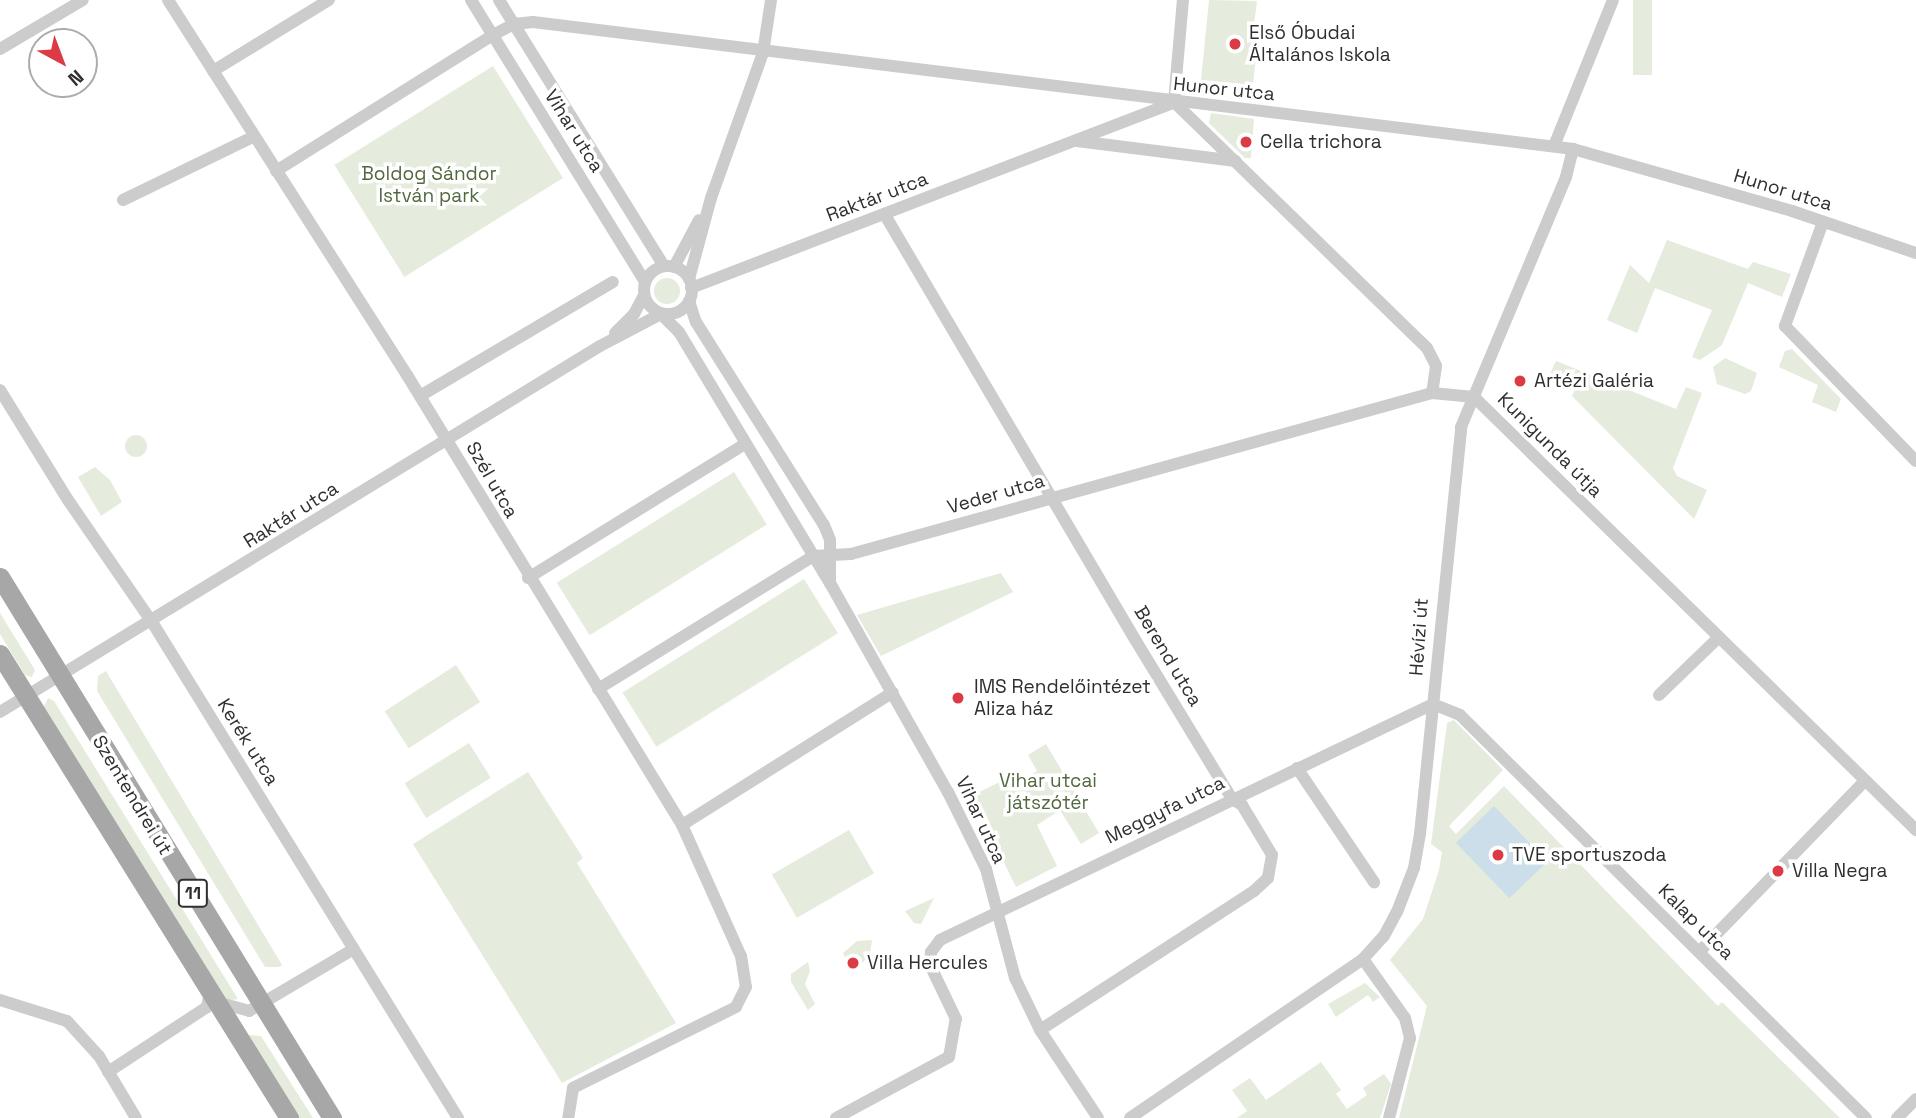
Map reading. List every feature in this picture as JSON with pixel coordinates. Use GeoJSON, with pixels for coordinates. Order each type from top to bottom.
{"type":"FeatureCollection","features":[{"type":"Feature","properties":{"kind":"main road","name":"Szentendrei út"},"geometry":{"type":"LineString","coordinates":[[0,578],[332,1118]]}},
{"type":"Feature","properties":{"kind":"main road","name":"Szentendrei út"},"geometry":{"type":"LineString","coordinates":[[0,654],[289,1118]]}},
{"type":"Feature","properties":{"kind":"street"},"geometry":{"type":"LineString","coordinates":[[0,49],[83,0]]}},
{"type":"Feature","properties":{"kind":"street","name":"Szél utca"},"geometry":{"type":"LineString","coordinates":[[168,0],[420,396],[528,578],[682,825],[741,956],[744,995],[728,1013],[573,1088],[568,1118]]}},
{"type":"Feature","properties":{"kind":"street"},"geometry":{"type":"LineString","coordinates":[[213,71],[329,0]]}},
{"type":"Feature","properties":{"kind":"street","name":"Vihar utca"},"geometry":{"type":"LineString","coordinates":[[471,0],[644,288]]}},
{"type":"Feature","properties":{"kind":"street","name":"Vihar utca"},"geometry":{"type":"LineString","coordinates":[[499,0],[669,267]]}},
{"type":"Feature","properties":{"kind":"street"},"geometry":{"type":"LineString","coordinates":[[771,0],[763,53],[710,198],[690,283],[689,301],[696,322],[824,525],[830,556],[830,583]]}},
{"type":"Feature","properties":{"kind":"street"},"geometry":{"type":"LineString","coordinates":[[1183,0],[1174,102],[1427,348],[1436,366],[1432,393]]}},
{"type":"Feature","properties":{"kind":"street"},"geometry":{"type":"LineString","coordinates":[[1554,146],[1613,0]]}},
{"type":"Feature","properties":{"kind":"street","name":"Hunor utca"},"geometry":{"type":"LineString","coordinates":[[514,24],[533,22],[763,53],[1573,149],[1823,222],[1916,253]]}},
{"type":"Feature","properties":{"kind":"street"},"geometry":{"type":"LineString","coordinates":[[276,171],[514,24]]}},
{"type":"Feature","properties":{"kind":"street","name":"Raktár utca"},"geometry":{"type":"LineString","coordinates":[[690,283],[885,215],[1174,102]]}},
{"type":"Feature","properties":{"kind":"street"},"geometry":{"type":"LineString","coordinates":[[124,200],[253,136]]}},
{"type":"Feature","properties":{"kind":"street","name":"Raktár utca"},"geometry":{"type":"LineString","coordinates":[[1075,141],[1236,161]]}},
{"type":"Feature","properties":{"kind":"street","name":"Hévízi út"},"geometry":{"type":"LineString","coordinates":[[1130,1118],[1363,959],[1384,936],[1414,868],[1461,427],[1566,177],[1573,149]]}},
{"type":"Feature","properties":{"kind":"street"},"geometry":{"type":"LineString","coordinates":[[689,301],[672,314],[661,314],[649,306],[644,288],[669,267],[710,198]]}},
{"type":"Feature","properties":{"kind":"street","name":"Berend utca"},"geometry":{"type":"LineString","coordinates":[[885,215],[1233,799],[1242,805],[1266,840],[1272,855],[1268,878],[1040,1030]]}},
{"type":"Feature","properties":{"kind":"street"},"geometry":{"type":"LineString","coordinates":[[1823,222],[1785,326],[1916,461]]}},
{"type":"Feature","properties":{"kind":"street"},"geometry":{"type":"LineString","coordinates":[[669,267],[690,283]]}},
{"type":"Feature","properties":{"kind":"street"},"geometry":{"type":"LineString","coordinates":[[420,396],[612,282]]}},
{"type":"Feature","properties":{"kind":"street","name":"Raktár utca"},"geometry":{"type":"LineString","coordinates":[[600,346],[625,324],[644,288]]}},
{"type":"Feature","properties":{"kind":"street","name":"Vihar utca"},"geometry":{"type":"LineString","coordinates":[[661,314],[679,332],[893,692],[986,869],[1015,978],[1040,1030],[1098,1118]]}},
{"type":"Feature","properties":{"kind":"street","name":"Raktár utca"},"geometry":{"type":"LineString","coordinates":[[0,712],[152,622],[600,346],[661,314]]}},
{"type":"Feature","properties":{"kind":"street","name":"Kerék utca"},"geometry":{"type":"LineString","coordinates":[[0,390],[68,500],[152,622],[458,1118]]}},
{"type":"Feature","properties":{"kind":"street","name":"Kunigunda útja"},"geometry":{"type":"LineString","coordinates":[[1432,393],[1474,397],[1717,639],[1916,830]]}},
{"type":"Feature","properties":{"kind":"street","name":"Veder utca"},"geometry":{"type":"LineString","coordinates":[[813,556],[830,556],[1055,498],[1432,393]]}},
{"type":"Feature","properties":{"kind":"street"},"geometry":{"type":"LineString","coordinates":[[528,578],[745,444]]}},
{"type":"Feature","properties":{"kind":"street"},"geometry":{"type":"LineString","coordinates":[[598,690],[813,556]]}},
{"type":"Feature","properties":{"kind":"street"},"geometry":{"type":"LineString","coordinates":[[1658,695],[1717,639]]}},
{"type":"Feature","properties":{"kind":"street"},"geometry":{"type":"LineString","coordinates":[[682,825],[893,692]]}},
{"type":"Feature","properties":{"kind":"street","name":"Meggyfa utca"},"geometry":{"type":"LineString","coordinates":[[836,1118],[949,1057],[956,1019],[930,965],[931,952],[940,940],[1433,704]]}},
{"type":"Feature","properties":{"kind":"street","name":"Kalap utca"},"geometry":{"type":"LineString","coordinates":[[1433,704],[1460,715],[1866,1118]]}},
{"type":"Feature","properties":{"kind":"street"},"geometry":{"type":"LineString","coordinates":[[1297,768],[1374,882]]}},
{"type":"Feature","properties":{"kind":"street"},"geometry":{"type":"LineString","coordinates":[[1699,952],[1865,781]]}},
{"type":"Feature","properties":{"kind":"street"},"geometry":{"type":"LineString","coordinates":[[108,1072],[207,1007],[210,992],[236,1010],[262,1004],[352,950]]}},
{"type":"Feature","properties":{"kind":"street"},"geometry":{"type":"LineString","coordinates":[[1363,959],[1405,1018],[1410,1038],[1389,1118]]}},
{"type":"Feature","properties":{"kind":"street"},"geometry":{"type":"LineString","coordinates":[[0,1000],[67,1021],[108,1072],[136,1118]]}},
{"type":"Feature","properties":{"kind":"street"},"geometry":{"type":"LineString","coordinates":[[1897,1118],[1916,1099]]}},
{"type":"Feature","properties":{"kind":"green space"},"geometry":{"type":"Polygon","coordinates":[[[1209,0],[1257,1],[1250,56],[1256,57],[1253,85],[1201,80],[1209,0]]]}},
{"type":"Feature","properties":{"kind":"green space"},"geometry":{"type":"Polygon","coordinates":[[[1633,0],[1652,0],[1652,75],[1633,75],[1633,0]]]}},
{"type":"Feature","properties":{"kind":"green space","name":"Boldog Sándor István park"},"geometry":{"type":"Polygon","coordinates":[[[493,66],[563,178],[404,277],[334,165],[493,66]]]}},
{"type":"Feature","properties":{"kind":"green space"},"geometry":{"type":"Polygon","coordinates":[[[1211,113],[1254,119],[1253,137],[1243,134],[1236,143],[1240,149],[1249,149],[1252,138],[1251,158],[1245,158],[1209,123],[1211,113]]]}},
{"type":"Feature","properties":{"kind":"green space"},"geometry":{"type":"Polygon","coordinates":[[[1667,240],[1748,269],[1753,262],[1791,274],[1782,297],[1748,283],[1722,345],[1700,360],[1692,357],[1712,310],[1655,288],[1637,333],[1607,320],[1630,265],[1649,283],[1667,240]]]}},
{"type":"Feature","properties":{"kind":"green space"},"geometry":{"type":"Polygon","coordinates":[[[667,278],[676,282],[680,291],[676,300],[667,304],[658,300],[654,291],[658,282],[667,278]]]}},
{"type":"Feature","properties":{"kind":"green space"},"geometry":{"type":"Polygon","coordinates":[[[1792,349],[1841,399],[1836,412],[1812,402],[1818,385],[1779,367],[1785,351],[1792,349]]]}},
{"type":"Feature","properties":{"kind":"green space"},"geometry":{"type":"Polygon","coordinates":[[[1725,358],[1757,373],[1751,391],[1745,394],[1717,384],[1713,367],[1725,358]]]}},
{"type":"Feature","properties":{"kind":"green space"},"geometry":{"type":"Polygon","coordinates":[[[1556,361],[1676,409],[1686,387],[1702,393],[1673,468],[1677,476],[1707,490],[1694,519],[1572,396],[1577,386],[1549,376],[1556,361]]]}},
{"type":"Feature","properties":{"kind":"green space"},"geometry":{"type":"Polygon","coordinates":[[[136,435],[144,438],[147,446],[144,454],[136,457],[128,454],[125,446],[128,438],[136,435]]]}},
{"type":"Feature","properties":{"kind":"green space"},"geometry":{"type":"Polygon","coordinates":[[[95,467],[110,480],[122,502],[101,516],[78,477],[95,467]]]}},
{"type":"Feature","properties":{"kind":"green space"},"geometry":{"type":"Polygon","coordinates":[[[734,472],[767,525],[590,635],[557,583],[734,472]]]}},
{"type":"Feature","properties":{"kind":"green space"},"geometry":{"type":"Polygon","coordinates":[[[1001,573],[1013,592],[881,656],[857,615],[1001,573]]]}},
{"type":"Feature","properties":{"kind":"green space"},"geometry":{"type":"Polygon","coordinates":[[[804,579],[838,633],[656,747],[623,692],[804,579]]]}},
{"type":"Feature","properties":{"kind":"green space"},"geometry":{"type":"Polygon","coordinates":[[[0,613],[35,670],[32,677],[25,675],[0,634],[0,613]]]}},
{"type":"Feature","properties":{"kind":"green space"},"geometry":{"type":"Polygon","coordinates":[[[456,665],[480,702],[409,748],[385,711],[456,665]]]}},
{"type":"Feature","properties":{"kind":"green space"},"geometry":{"type":"Polygon","coordinates":[[[106,671],[282,965],[279,967],[265,967],[97,691],[98,676],[106,671]]]}},
{"type":"Feature","properties":{"kind":"green space"},"geometry":{"type":"Polygon","coordinates":[[[48,698],[54,701],[238,999],[227,1001],[44,706],[48,698]]]}},
{"type":"Feature","properties":{"kind":"green space"},"geometry":{"type":"Polygon","coordinates":[[[1454,720],[1503,770],[1449,826],[1456,834],[1504,786],[1718,1006],[1722,1002],[1840,1118],[1399,1118],[1427,1006],[1390,960],[1423,919],[1439,870],[1442,852],[1431,844],[1447,723],[1454,720]]]}},
{"type":"Feature","properties":{"kind":"green space"},"geometry":{"type":"Polygon","coordinates":[[[469,743],[491,778],[426,818],[405,783],[469,743]]]}},
{"type":"Feature","properties":{"kind":"green space","name":"Vihar utcai játszótér"},"geometry":{"type":"Polygon","coordinates":[[[1046,744],[1099,833],[1081,844],[1060,810],[1037,825],[1057,866],[1016,887],[971,796],[1012,776],[1017,784],[1037,771],[1028,755],[1046,744]]]}},
{"type":"Feature","properties":{"kind":"green space"},"geometry":{"type":"Polygon","coordinates":[[[528,772],[583,858],[577,863],[676,1023],[562,1083],[413,844],[528,772]]]}},
{"type":"Feature","properties":{"kind":"green space"},"geometry":{"type":"Polygon","coordinates":[[[849,830],[874,873],[797,918],[772,874],[849,830]]]}},
{"type":"Feature","properties":{"kind":"green space"},"geometry":{"type":"Polygon","coordinates":[[[934,898],[921,924],[914,923],[905,911],[934,898]]]}},
{"type":"Feature","properties":{"kind":"green space"},"geometry":{"type":"Polygon","coordinates":[[[872,940],[870,954],[853,974],[843,953],[857,941],[872,940]]]}},
{"type":"Feature","properties":{"kind":"green space"},"geometry":{"type":"Polygon","coordinates":[[[808,962],[810,971],[805,984],[815,1004],[808,1010],[791,982],[791,974],[808,962]]]}},
{"type":"Feature","properties":{"kind":"green space"},"geometry":{"type":"Polygon","coordinates":[[[1365,983],[1380,997],[1373,1002],[1368,995],[1336,1017],[1328,1004],[1365,983]]]}},
{"type":"Feature","properties":{"kind":"green space"},"geometry":{"type":"Polygon","coordinates":[[[248,1035],[261,1036],[313,1118],[299,1118],[248,1035]]]}},
{"type":"Feature","properties":{"kind":"green space"},"geometry":{"type":"Polygon","coordinates":[[[1321,1062],[1341,1090],[1336,1094],[1347,1109],[1367,1095],[1363,1088],[1384,1074],[1391,1084],[1380,1118],[1237,1118],[1247,1111],[1232,1090],[1250,1078],[1266,1100],[1321,1062]]]}},
{"type":"Feature","properties":{"kind":"water","name":"TVE sportuszoda"},"geometry":{"type":"Polygon","coordinates":[[[1494,806],[1547,861],[1509,898],[1456,843],[1494,806]]]}},
{"type":"Feature","properties":{"kind":"place","name":"Első Óbudai Általános Iskola"},"geometry":{"type":"Point","coordinates":[1235,44]}},
{"type":"Feature","properties":{"kind":"place","name":"Cella trichora"},"geometry":{"type":"Point","coordinates":[1246,142]}},
{"type":"Feature","properties":{"kind":"place","name":"Artézi Galéria"},"geometry":{"type":"Point","coordinates":[1520,381]}},
{"type":"Feature","properties":{"kind":"place","name":"IMS Rendelőintézet Aliza ház"},"geometry":{"type":"Point","coordinates":[958,698]}},
{"type":"Feature","properties":{"kind":"place","name":"TVE sportuszoda"},"geometry":{"type":"Point","coordinates":[1498,855]}},
{"type":"Feature","properties":{"kind":"place","name":"Villa Negra"},"geometry":{"type":"Point","coordinates":[1778,871]}},
{"type":"Feature","properties":{"kind":"place","name":"Villa Hercules"},"geometry":{"type":"Point","coordinates":[853,963]}}]}
